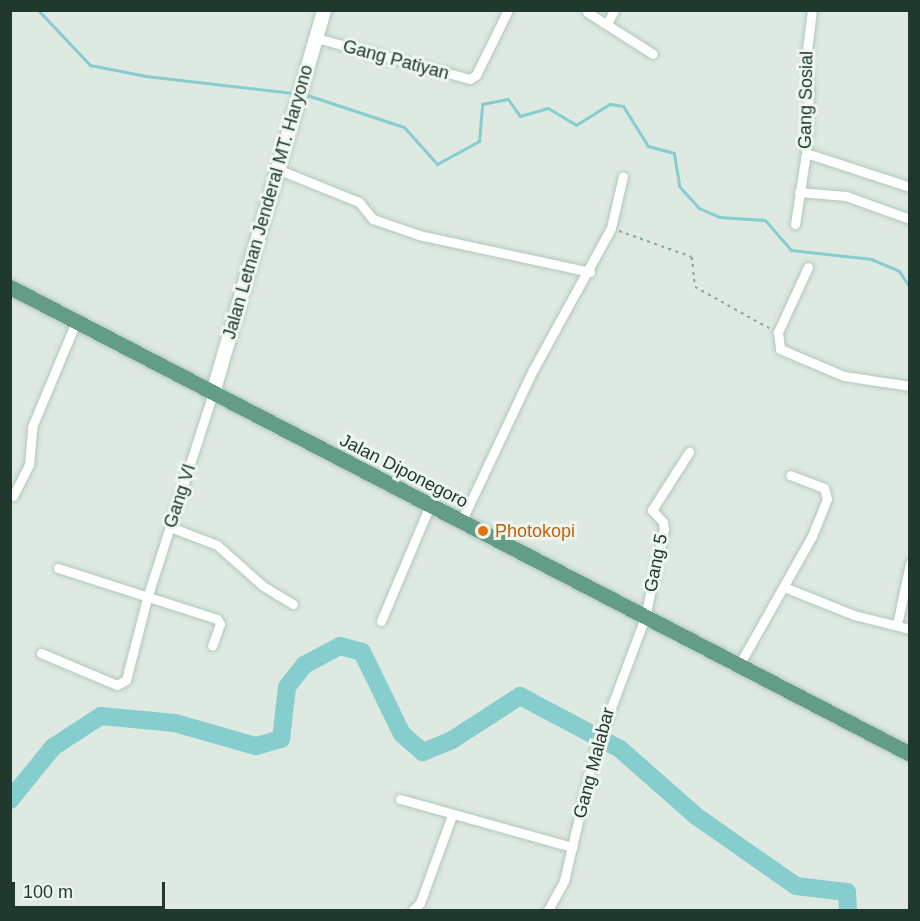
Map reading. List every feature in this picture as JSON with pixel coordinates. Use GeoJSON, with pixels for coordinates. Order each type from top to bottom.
{"type":"FeatureCollection","features":[{"type":"Feature","properties":{"kind":"main road","name":"Jalan Letnan Jenderal MT. Haryono"},"geometry":{"type":"LineString","coordinates":[[213,393],[324,10]]}},
{"type":"Feature","properties":{"kind":"main road","name":"Jalan Diponegoro"},"geometry":{"type":"LineString","coordinates":[[10,287],[645,617],[740,664],[909,754]]}},
{"type":"Feature","properties":{"kind":"street","name":"Gang Patiyan"},"geometry":{"type":"LineString","coordinates":[[315,38],[470,79],[508,10]]}},
{"type":"Feature","properties":{"kind":"street"},"geometry":{"type":"LineString","coordinates":[[607,24],[614,10]]}},
{"type":"Feature","properties":{"kind":"street","name":"Gang Sosial"},"geometry":{"type":"LineString","coordinates":[[795,224],[806,153],[809,90],[806,58],[812,10]]}},
{"type":"Feature","properties":{"kind":"street"},"geometry":{"type":"LineString","coordinates":[[586,12],[653,54]]}},
{"type":"Feature","properties":{"kind":"street"},"geometry":{"type":"LineString","coordinates":[[806,153],[909,187]]}},
{"type":"Feature","properties":{"kind":"street"},"geometry":{"type":"LineString","coordinates":[[277,169],[359,202],[373,219],[419,236],[590,272]]}},
{"type":"Feature","properties":{"kind":"street"},"geometry":{"type":"LineString","coordinates":[[462,522],[533,370],[564,311],[590,272],[612,228],[623,176]]}},
{"type":"Feature","properties":{"kind":"street"},"geometry":{"type":"LineString","coordinates":[[799,192],[846,196],[909,219]]}},
{"type":"Feature","properties":{"kind":"street"},"geometry":{"type":"LineString","coordinates":[[808,267],[778,332],[780,349],[817,367],[865,381],[909,386]]}},
{"type":"Feature","properties":{"kind":"street"},"geometry":{"type":"LineString","coordinates":[[13,496],[29,465],[32,427],[76,322]]}},
{"type":"Feature","properties":{"kind":"street","name":"Gang VI"},"geometry":{"type":"LineString","coordinates":[[41,653],[117,685],[123,684],[147,598],[213,393]]}},
{"type":"Feature","properties":{"kind":"street","name":"Gang 5"},"geometry":{"type":"LineString","coordinates":[[645,617],[664,529],[663,522],[652,510],[689,452]]}},
{"type":"Feature","properties":{"kind":"street"},"geometry":{"type":"LineString","coordinates":[[740,664],[812,536],[828,493],[790,475]]}},
{"type":"Feature","properties":{"kind":"street"},"geometry":{"type":"LineString","coordinates":[[381,621],[430,505]]}},
{"type":"Feature","properties":{"kind":"street"},"geometry":{"type":"LineString","coordinates":[[170,527],[217,545],[239,560],[262,586],[293,604]]}},
{"type":"Feature","properties":{"kind":"street"},"geometry":{"type":"LineString","coordinates":[[897,625],[909,563]]}},
{"type":"Feature","properties":{"kind":"street"},"geometry":{"type":"LineString","coordinates":[[58,568],[217,619],[220,624],[212,646]]}},
{"type":"Feature","properties":{"kind":"street"},"geometry":{"type":"LineString","coordinates":[[784,587],[854,615],[909,629]]}},
{"type":"Feature","properties":{"kind":"street","name":"Gang Malabar"},"geometry":{"type":"LineString","coordinates":[[548,910],[564,881],[594,753],[645,617]]}},
{"type":"Feature","properties":{"kind":"street"},"geometry":{"type":"LineString","coordinates":[[400,799],[572,847]]}},
{"type":"Feature","properties":{"kind":"street"},"geometry":{"type":"LineString","coordinates":[[413,910],[420,903],[452,814]]}},
{"type":"Feature","properties":{"kind":"path"},"geometry":{"type":"LineString","coordinates":[[612,228],[692,257],[695,287],[778,332]]}},
{"type":"Feature","properties":{"kind":"waterway"},"geometry":{"type":"LineString","coordinates":[[38,10],[90,65],[146,76],[294,93]]}},
{"type":"Feature","properties":{"kind":"waterway"},"geometry":{"type":"LineString","coordinates":[[304,94],[404,127],[437,164],[479,141],[482,104],[508,99],[520,116],[548,108],[576,125],[610,104],[623,106],[648,146],[674,153],[679,186],[699,208],[719,217],[765,220],[791,250],[871,259],[899,271],[910,288]]}},
{"type":"Feature","properties":{"kind":"waterway"},"geometry":{"type":"LineString","coordinates":[[10,800],[53,747],[101,716],[175,723],[256,746],[281,739],[287,687],[304,665],[340,646],[362,652],[402,734],[423,752],[452,740],[520,696],[620,749],[696,816],[796,886],[847,892],[848,910]]}},
{"type":"Feature","properties":{"kind":"place","name":"Photokopi"},"geometry":{"type":"Point","coordinates":[483,531]}}]}
